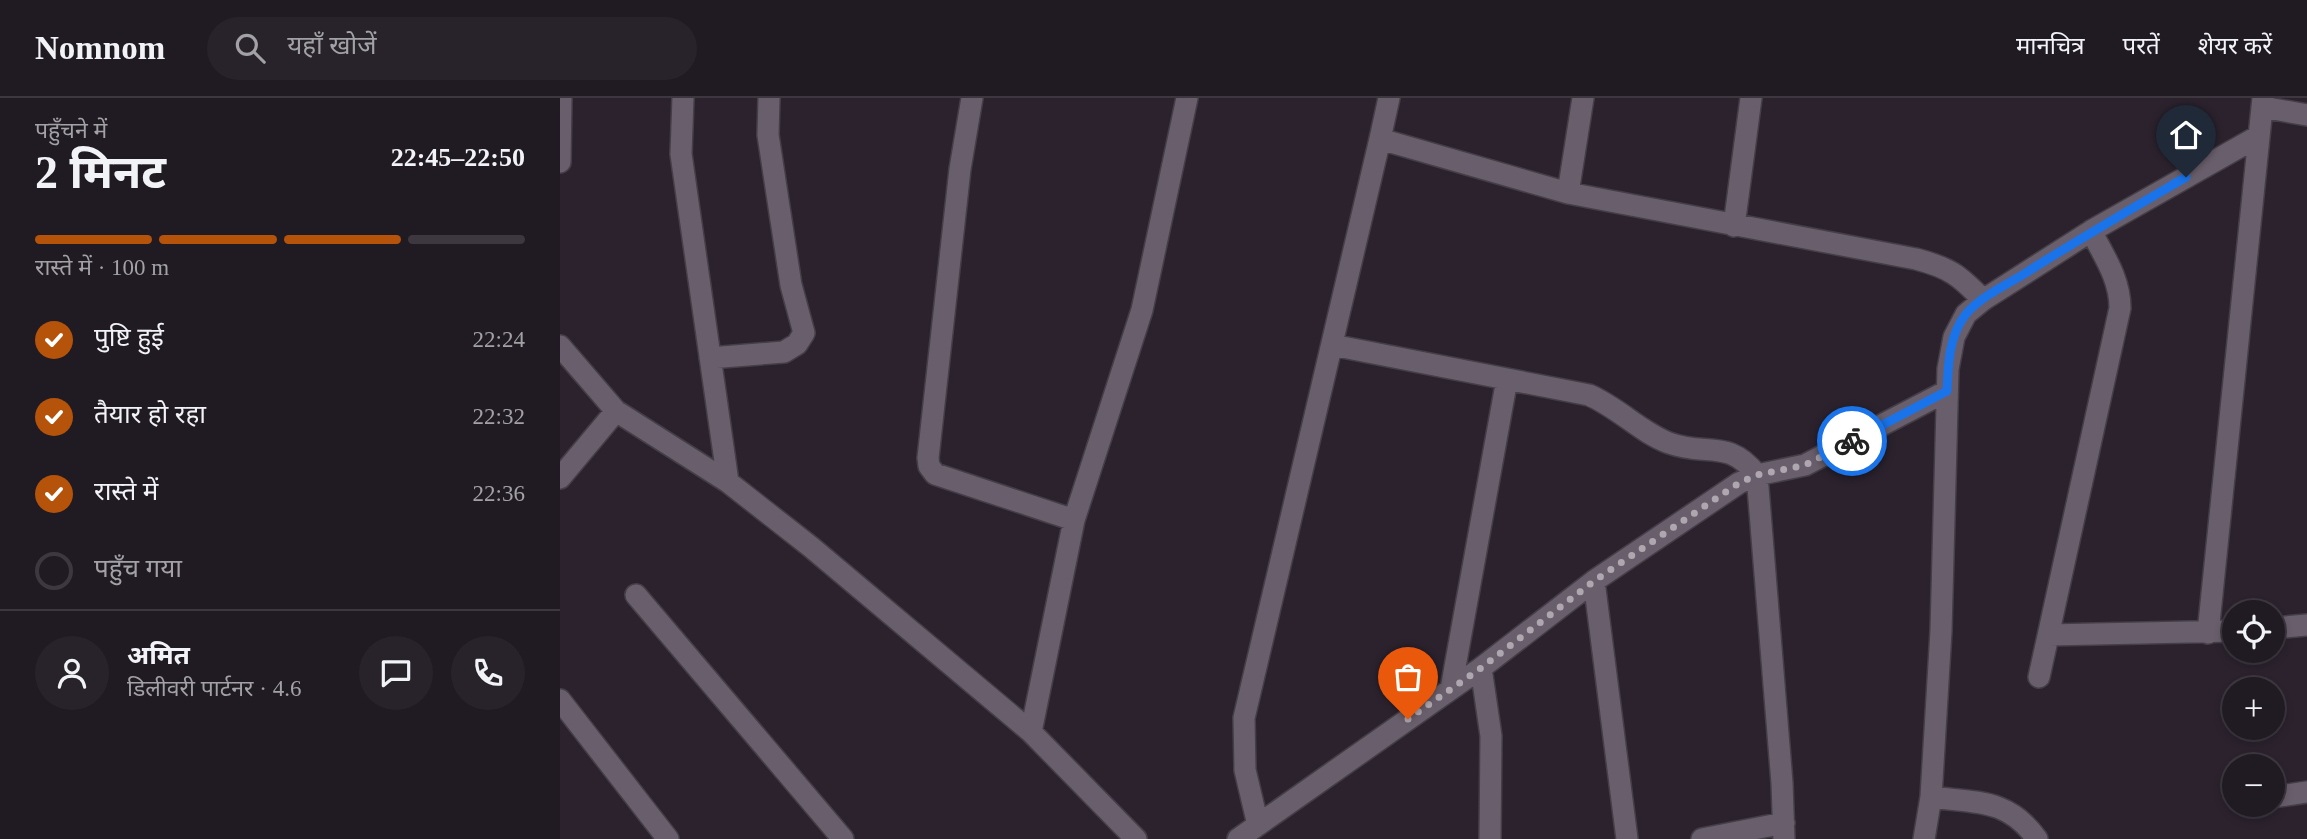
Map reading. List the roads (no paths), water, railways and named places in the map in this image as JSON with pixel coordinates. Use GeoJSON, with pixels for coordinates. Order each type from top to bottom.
{"type":"FeatureCollection","features":[{"type":"Feature","properties":{"kind":"street"},"geometry":{"type":"LineString","coordinates":[[560,162],[561,98]]}},
{"type":"Feature","properties":{"kind":"street"},"geometry":{"type":"LineString","coordinates":[[683,98],[681,154],[728,482]]}},
{"type":"Feature","properties":{"kind":"street"},"geometry":{"type":"LineString","coordinates":[[710,358],[784,352],[797,344],[804,333],[791,285],[768,135],[769,98]]}},
{"type":"Feature","properties":{"kind":"street"},"geometry":{"type":"LineString","coordinates":[[972,98],[960,169],[929,466],[935,474],[1074,520]]}},
{"type":"Feature","properties":{"kind":"street"},"geometry":{"type":"LineString","coordinates":[[1031,732],[1074,520],[1142,310],[1187,98]]}},
{"type":"Feature","properties":{"kind":"street"},"geometry":{"type":"LineString","coordinates":[[1258,825],[1245,770],[1244,718],[1389,98]]}},
{"type":"Feature","properties":{"kind":"street"},"geometry":{"type":"LineString","coordinates":[[1568,193],[1583,98]]}},
{"type":"Feature","properties":{"kind":"street"},"geometry":{"type":"LineString","coordinates":[[1734,226],[1751,98]]}},
{"type":"Feature","properties":{"kind":"street"},"geometry":{"type":"LineString","coordinates":[[2207,633],[2262,103],[2307,114]]}},
{"type":"Feature","properties":{"kind":"street"},"geometry":{"type":"LineString","coordinates":[[1924,839],[1931,797],[1941,631],[1947,391],[1954,337],[1966,314],[1983,300],[2091,231],[2257,137]]}},
{"type":"Feature","properties":{"kind":"street"},"geometry":{"type":"LineString","coordinates":[[1380,139],[1568,193],[1916,259],[1960,276],[1983,300]]}},
{"type":"Feature","properties":{"kind":"street"},"geometry":{"type":"LineString","coordinates":[[2039,677],[2120,308],[2120,291],[2091,231]]}},
{"type":"Feature","properties":{"kind":"street"},"geometry":{"type":"LineString","coordinates":[[1332,345],[1589,395],[1608,403],[1650,434],[1667,442],[1685,448],[1731,452],[1745,460],[1757,475],[1784,831],[1702,839]]}},
{"type":"Feature","properties":{"kind":"street"},"geometry":{"type":"LineString","coordinates":[[560,346],[616,411],[728,482],[811,547],[1031,732],[1136,839]]}},
{"type":"Feature","properties":{"kind":"street"},"geometry":{"type":"LineString","coordinates":[[1451,689],[1507,379]]}},
{"type":"Feature","properties":{"kind":"street"},"geometry":{"type":"LineString","coordinates":[[1238,839],[1481,668],[1594,581],[1739,483],[1757,475],[1805,465],[1947,391]]}},
{"type":"Feature","properties":{"kind":"street"},"geometry":{"type":"LineString","coordinates":[[560,478],[616,411]]}},
{"type":"Feature","properties":{"kind":"street"},"geometry":{"type":"LineString","coordinates":[[1594,581],[1628,839]]}},
{"type":"Feature","properties":{"kind":"street"},"geometry":{"type":"LineString","coordinates":[[636,595],[843,839]]}},
{"type":"Feature","properties":{"kind":"street"},"geometry":{"type":"LineString","coordinates":[[2285,627],[2307,625]]}},
{"type":"Feature","properties":{"kind":"street"},"geometry":{"type":"LineString","coordinates":[[2049,635],[2222,632]]}},
{"type":"Feature","properties":{"kind":"street"},"geometry":{"type":"LineString","coordinates":[[1481,668],[1491,736],[1490,839]]}},
{"type":"Feature","properties":{"kind":"street"},"geometry":{"type":"LineString","coordinates":[[560,699],[668,839]]}},
{"type":"Feature","properties":{"kind":"street"},"geometry":{"type":"LineString","coordinates":[[2285,795],[2307,792]]}},
{"type":"Feature","properties":{"kind":"street"},"geometry":{"type":"LineString","coordinates":[[1931,797],[2000,806],[2014,814],[2037,839]]}}]}
